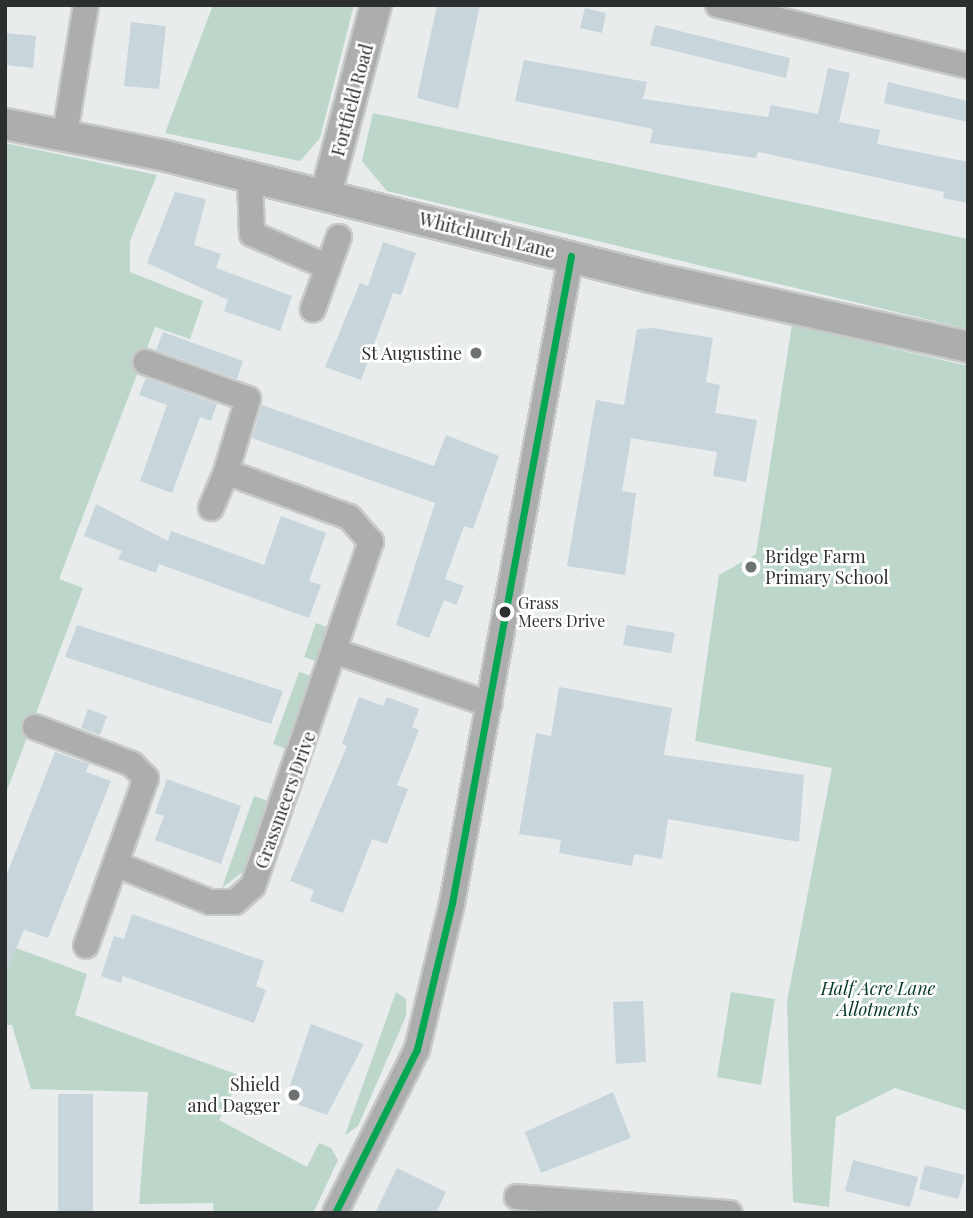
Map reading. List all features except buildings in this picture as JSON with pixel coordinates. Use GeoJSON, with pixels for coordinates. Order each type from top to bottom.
{"type":"FeatureCollection","features":[{"type":"Feature","properties":{"kind":"street"},"geometry":{"type":"LineString","coordinates":[[65,134],[86,5]]}},
{"type":"Feature","properties":{"kind":"street","name":"Fortfield Road"},"geometry":{"type":"LineString","coordinates":[[326,194],[376,5]]}},
{"type":"Feature","properties":{"kind":"street"},"geometry":{"type":"LineString","coordinates":[[719,5],[968,66]]}},
{"type":"Feature","properties":{"kind":"street","name":"Whitchurch Lane"},"geometry":{"type":"LineString","coordinates":[[5,124],[65,134],[326,194],[571,256],[968,347]]}},
{"type":"Feature","properties":{"kind":"street"},"geometry":{"type":"LineString","coordinates":[[250,177],[252,234],[328,267]]}},
{"type":"Feature","properties":{"kind":"street"},"geometry":{"type":"LineString","coordinates":[[313,309],[340,237]]}},
{"type":"Feature","properties":{"kind":"street"},"geometry":{"type":"LineString","coordinates":[[335,1213],[417,1049],[453,902],[571,256]]}},
{"type":"Feature","properties":{"kind":"street"},"geometry":{"type":"LineString","coordinates":[[145,362],[248,399],[226,472],[211,508]]}},
{"type":"Feature","properties":{"kind":"street","name":"Grassmeers Drive"},"geometry":{"type":"LineString","coordinates":[[117,865],[210,902],[235,902],[253,886],[337,652],[371,542],[362,526],[226,472]]}},
{"type":"Feature","properties":{"kind":"street"},"geometry":{"type":"LineString","coordinates":[[337,652],[489,704]]}},
{"type":"Feature","properties":{"kind":"street"},"geometry":{"type":"LineString","coordinates":[[35,727],[132,764],[146,778],[86,946]]}},
{"type":"Feature","properties":{"kind":"street"},"geometry":{"type":"LineString","coordinates":[[517,1198],[556,1206],[729,1213]]}},
{"type":"Feature","properties":{"kind":"green space"},"geometry":{"type":"Polygon","coordinates":[[[213,5],[354,5],[320,138],[300,161],[165,133],[213,5]]]}},
{"type":"Feature","properties":{"kind":"green space"},"geometry":{"type":"Polygon","coordinates":[[[373,113],[968,239],[968,329],[387,191],[362,161],[373,113]]]}},
{"type":"Feature","properties":{"kind":"green space"},"geometry":{"type":"Polygon","coordinates":[[[5,143],[157,175],[130,241],[130,272],[203,301],[190,339],[155,327],[59,579],[83,588],[5,796],[5,143]]]}},
{"type":"Feature","properties":{"kind":"green space","name":"Half Acre Lane Allotments"},"geometry":{"type":"Polygon","coordinates":[[[792,325],[968,366],[968,1111],[895,1088],[836,1117],[829,1207],[793,1202],[787,1001],[832,768],[695,741],[719,575],[756,554],[792,325]]]}},
{"type":"Feature","properties":{"kind":"green space"},"geometry":{"type":"Polygon","coordinates":[[[316,623],[333,629],[321,663],[304,657],[316,623]]]}},
{"type":"Feature","properties":{"kind":"green space"},"geometry":{"type":"Polygon","coordinates":[[[299,672],[315,677],[289,750],[273,744],[299,672]]]}},
{"type":"Feature","properties":{"kind":"green space"},"geometry":{"type":"Polygon","coordinates":[[[254,796],[270,802],[245,870],[222,888],[254,796]]]}},
{"type":"Feature","properties":{"kind":"green space"},"geometry":{"type":"Polygon","coordinates":[[[5,944],[87,974],[75,1015],[241,1076],[219,1120],[307,1167],[319,1143],[331,1148],[338,1160],[313,1213],[214,1213],[213,1203],[139,1204],[148,1092],[31,1089],[12,1025],[5,1025],[5,944]]]}},
{"type":"Feature","properties":{"kind":"green space"},"geometry":{"type":"Polygon","coordinates":[[[396,992],[406,999],[406,1016],[358,1126],[345,1135],[396,992]]]}},
{"type":"Feature","properties":{"kind":"green space"},"geometry":{"type":"Polygon","coordinates":[[[731,992],[775,999],[761,1085],[717,1077],[731,992]]]}},
{"type":"Feature","properties":{"kind":"transit line"},"geometry":{"type":"LineString","coordinates":[[335,1213],[417,1049],[452,903],[571,256]]}},
{"type":"Feature","properties":{"kind":"place","name":"St Augustine"},"geometry":{"type":"Point","coordinates":[476,353]}},
{"type":"Feature","properties":{"kind":"place","name":"Bridge Farm Primary School"},"geometry":{"type":"Point","coordinates":[751,567]}},
{"type":"Feature","properties":{"kind":"place","name":"Grass Meers Drive"},"geometry":{"type":"Point","coordinates":[505,612]}},
{"type":"Feature","properties":{"kind":"place","name":"Shield and Dagger"},"geometry":{"type":"Point","coordinates":[294,1095]}}]}
